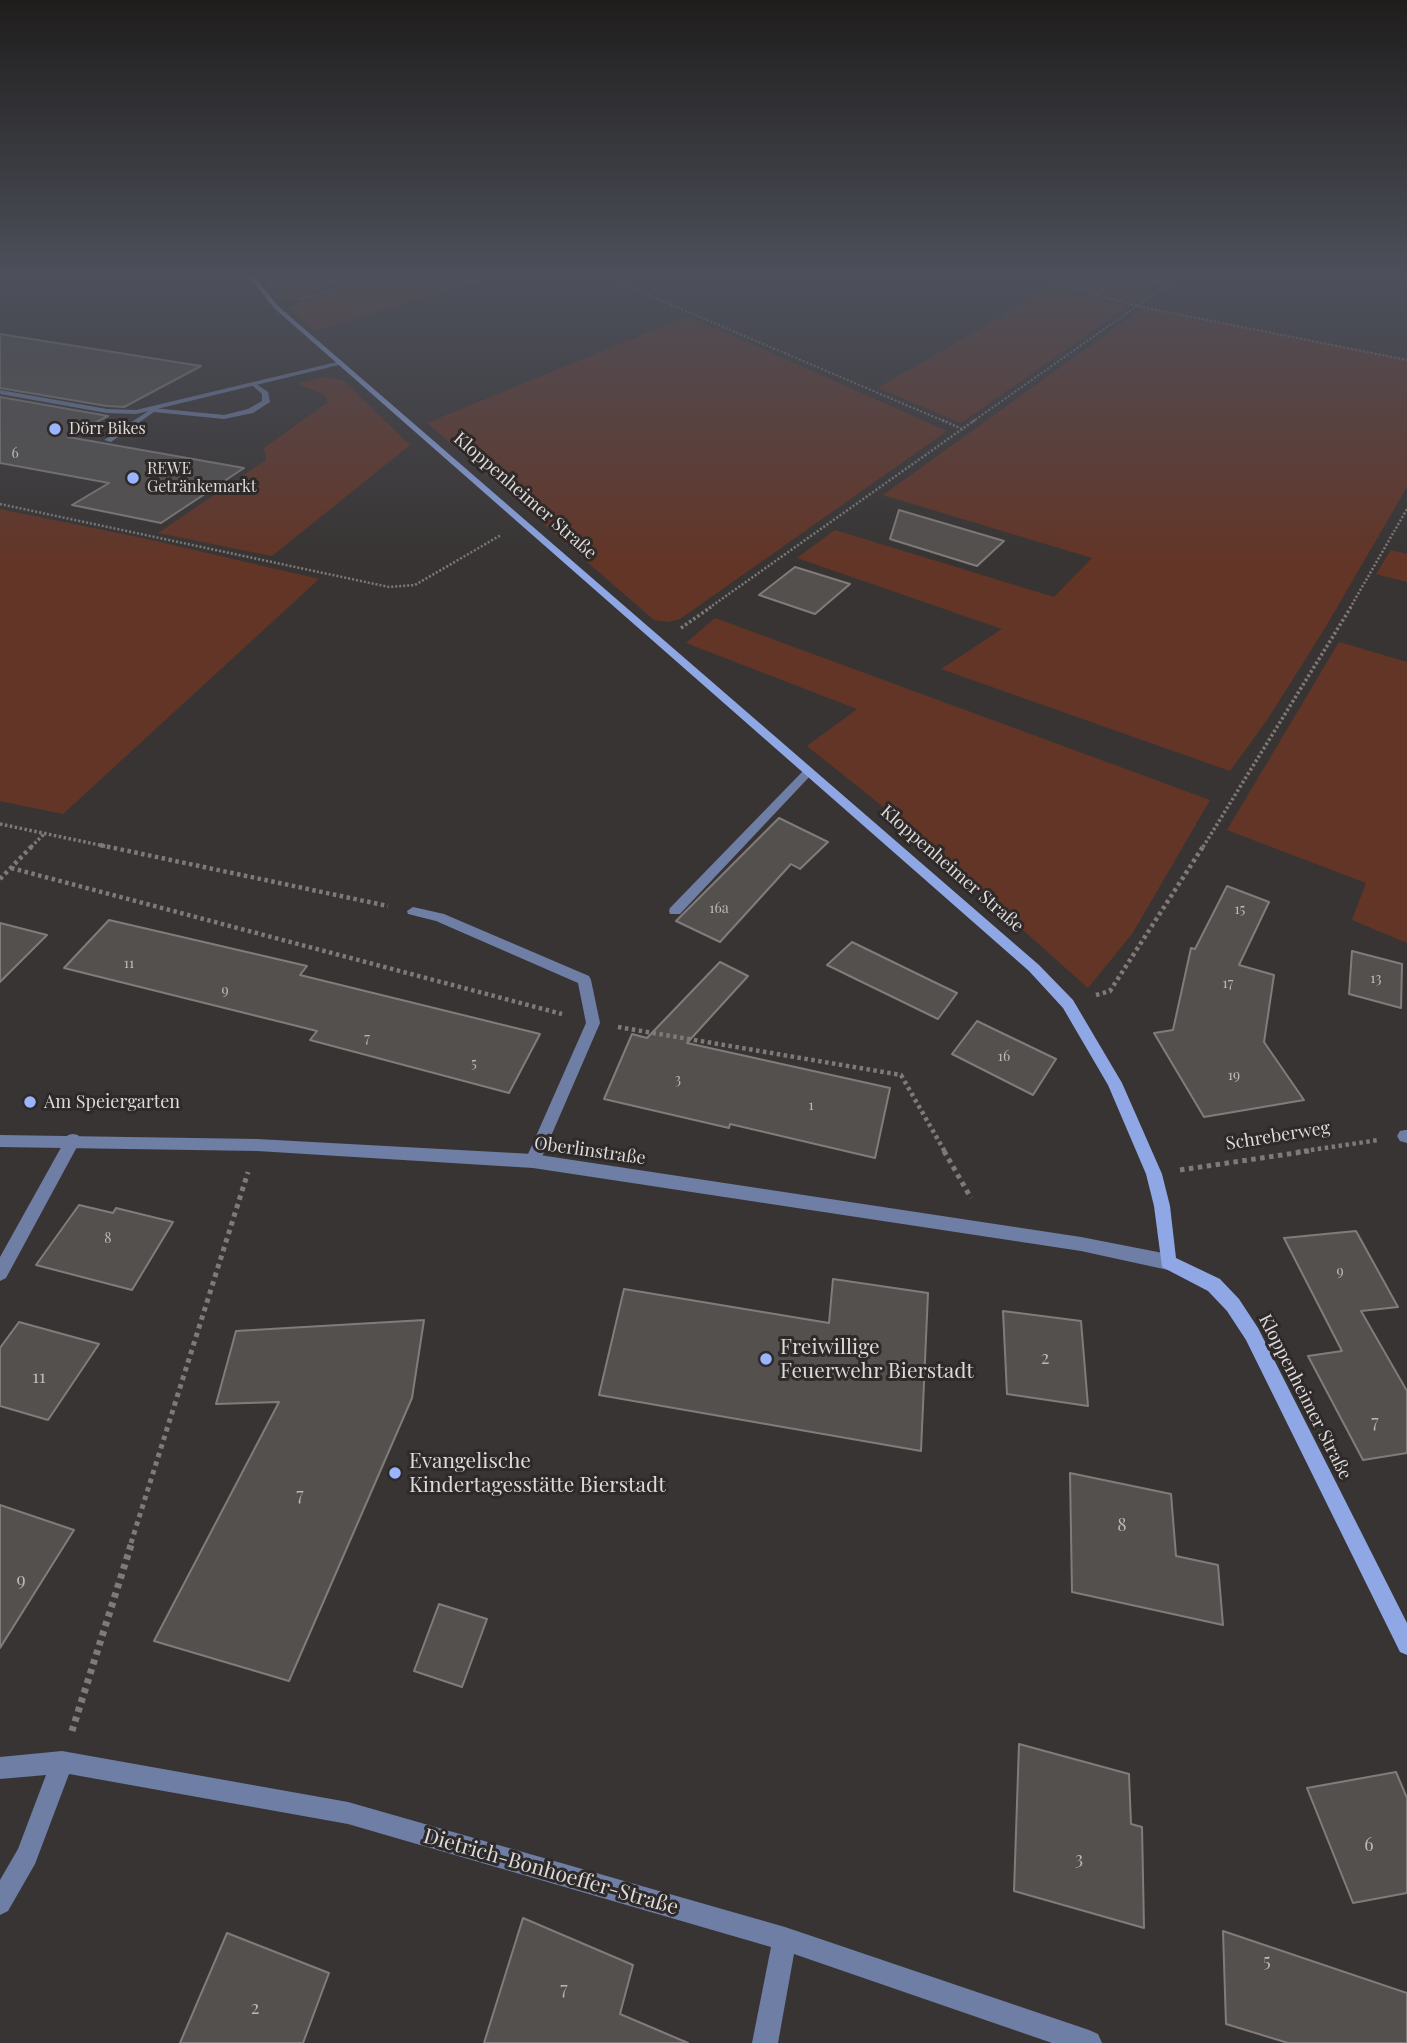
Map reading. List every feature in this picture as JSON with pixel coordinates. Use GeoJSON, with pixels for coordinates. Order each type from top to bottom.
{"type":"FeatureCollection","features":[{"type":"Feature","properties":{"kind":"street"},"geometry":{"type":"LineString","coordinates":[[108,440],[153,410],[308,371]]}},
{"type":"Feature","properties":{"kind":"street","name":"Kloppenheimer Straße"},"geometry":{"type":"LineString","coordinates":[[351,371],[1034,968],[1068,1004],[1115,1083],[1154,1174],[1162,1206],[1168,1262],[1214,1285],[1233,1305],[1252,1334],[1407,1645]]}},
{"type":"Feature","properties":{"kind":"street"},"geometry":{"type":"LineString","coordinates":[[2,393],[107,411],[153,410],[224,417],[250,411],[266,402],[266,393],[255,385]]}},
{"type":"Feature","properties":{"kind":"street"},"geometry":{"type":"LineString","coordinates":[[676,911],[808,772]]}},
{"type":"Feature","properties":{"kind":"street"},"geometry":{"type":"LineString","coordinates":[[413,911],[439,916],[584,980],[593,1023],[533,1161]]}},
{"type":"Feature","properties":{"kind":"street"},"geometry":{"type":"LineString","coordinates":[[0,1273],[74,1140]]}},
{"type":"Feature","properties":{"kind":"street","name":"Oberlinstraße"},"geometry":{"type":"LineString","coordinates":[[0,1141],[257,1144],[533,1161],[1080,1244],[1168,1262]]}},
{"type":"Feature","properties":{"kind":"street"},"geometry":{"type":"LineString","coordinates":[[0,1903],[27,1856],[62,1762]]}},
{"type":"Feature","properties":{"kind":"street","name":"Dietrich-Bonhoeffer-Straße"},"geometry":{"type":"LineString","coordinates":[[0,1768],[62,1762],[348,1813],[785,1939],[1089,2043]]}},
{"type":"Feature","properties":{"kind":"street"},"geometry":{"type":"LineString","coordinates":[[765,2043],[785,1939]]}},
{"type":"Feature","properties":{"kind":"path"},"geometry":{"type":"LineString","coordinates":[[827,371],[965,430]]}},
{"type":"Feature","properties":{"kind":"path"},"geometry":{"type":"LineString","coordinates":[[660,642],[1046,371]]}},
{"type":"Feature","properties":{"kind":"path"},"geometry":{"type":"LineString","coordinates":[[0,504],[389,587],[415,585],[523,522]]}},
{"type":"Feature","properties":{"kind":"path"},"geometry":{"type":"LineString","coordinates":[[1068,1004],[1110,990],[1159,919],[1387,550],[1407,509]]}},
{"type":"Feature","properties":{"kind":"path"},"geometry":{"type":"LineString","coordinates":[[0,824],[413,911]]}},
{"type":"Feature","properties":{"kind":"path"},"geometry":{"type":"LineString","coordinates":[[0,879],[44,834]]}},
{"type":"Feature","properties":{"kind":"path"},"geometry":{"type":"LineString","coordinates":[[11,868],[593,1023],[901,1075],[991,1232]]}},
{"type":"Feature","properties":{"kind":"path","name":"Schreberweg"},"geometry":{"type":"LineString","coordinates":[[1154,1174],[1406,1137]]}},
{"type":"Feature","properties":{"kind":"path"},"geometry":{"type":"LineString","coordinates":[[62,1762],[257,1144]]}},
{"type":"Feature","properties":{"kind":"shaded area"},"geometry":{"type":"Polygon","coordinates":[[[553,371],[813,371],[947,431],[680,619],[668,622],[654,620],[427,423],[553,371]]]}},
{"type":"Feature","properties":{"kind":"shaded area"},"geometry":{"type":"Polygon","coordinates":[[[907,371],[1035,371],[961,423],[878,388],[907,371]]]}},
{"type":"Feature","properties":{"kind":"shaded area"},"geometry":{"type":"Polygon","coordinates":[[[1055,371],[1407,371],[1407,487],[1325,628],[1267,720],[1230,771],[941,669],[1002,629],[797,558],[835,530],[1054,597],[1092,558],[883,495],[1055,371]]]}},
{"type":"Feature","properties":{"kind":"shaded area"},"geometry":{"type":"Polygon","coordinates":[[[324,377],[344,381],[410,445],[272,556],[158,533],[266,460],[264,448],[328,402],[324,394],[297,384],[324,377]]]}},
{"type":"Feature","properties":{"kind":"shaded area"},"geometry":{"type":"Polygon","coordinates":[[[0,509],[147,539],[319,579],[63,814],[0,801],[0,509]]]}},
{"type":"Feature","properties":{"kind":"shaded area"},"geometry":{"type":"Polygon","coordinates":[[[1391,550],[1407,554],[1407,582],[1376,574],[1391,550]]]}},
{"type":"Feature","properties":{"kind":"shaded area"},"geometry":{"type":"Polygon","coordinates":[[[715,618],[1210,800],[1132,934],[1088,988],[896,817],[807,746],[857,709],[686,643],[715,618]]]}},
{"type":"Feature","properties":{"kind":"shaded area"},"geometry":{"type":"Polygon","coordinates":[[[1339,642],[1407,662],[1407,943],[1352,920],[1366,883],[1227,830],[1339,642]]]}},
{"type":"Feature","properties":{"kind":"building"},"geometry":{"type":"Polygon","coordinates":[[[0,371],[191,371],[124,407],[0,388],[0,371]]]}},
{"type":"Feature","properties":{"kind":"building"},"geometry":{"type":"Polygon","coordinates":[[[0,397],[108,416],[68,437],[244,468],[161,523],[72,505],[109,483],[0,463],[0,397]]]}},
{"type":"Feature","properties":{"kind":"building"},"geometry":{"type":"Polygon","coordinates":[[[899,510],[1004,541],[977,566],[890,539],[899,510]]]}},
{"type":"Feature","properties":{"kind":"building"},"geometry":{"type":"Polygon","coordinates":[[[795,567],[850,584],[815,614],[759,595],[795,567]]]}},
{"type":"Feature","properties":{"kind":"building"},"geometry":{"type":"Polygon","coordinates":[[[779,818],[828,842],[800,869],[791,864],[720,942],[676,921],[779,818]]]}},
{"type":"Feature","properties":{"kind":"building"},"geometry":{"type":"Polygon","coordinates":[[[1227,886],[1269,902],[1239,965],[1274,975],[1264,1042],[1304,1100],[1204,1117],[1154,1033],[1173,1030],[1191,948],[1195,949],[1227,886]]]}},
{"type":"Feature","properties":{"kind":"building"},"geometry":{"type":"Polygon","coordinates":[[[109,920],[307,966],[300,975],[540,1034],[509,1093],[310,1040],[317,1031],[64,968],[109,920]]]}},
{"type":"Feature","properties":{"kind":"building"},"geometry":{"type":"Polygon","coordinates":[[[0,923],[47,935],[0,982],[0,923]]]}},
{"type":"Feature","properties":{"kind":"building"},"geometry":{"type":"Polygon","coordinates":[[[852,942],[957,993],[938,1019],[827,965],[852,942]]]}},
{"type":"Feature","properties":{"kind":"building"},"geometry":{"type":"Polygon","coordinates":[[[1352,951],[1402,964],[1401,1008],[1349,994],[1352,951]]]}},
{"type":"Feature","properties":{"kind":"building"},"geometry":{"type":"Polygon","coordinates":[[[720,962],[748,976],[687,1043],[890,1088],[875,1158],[730,1124],[729,1128],[604,1099],[632,1034],[647,1038],[720,962]]]}},
{"type":"Feature","properties":{"kind":"building"},"geometry":{"type":"Polygon","coordinates":[[[977,1021],[1056,1059],[1033,1095],[952,1054],[977,1021]]]}},
{"type":"Feature","properties":{"kind":"building"},"geometry":{"type":"Polygon","coordinates":[[[79,1205],[113,1213],[116,1208],[173,1222],[132,1290],[36,1265],[79,1205]]]}},
{"type":"Feature","properties":{"kind":"building"},"geometry":{"type":"Polygon","coordinates":[[[1356,1231],[1398,1307],[1361,1311],[1407,1391],[1407,1453],[1363,1460],[1308,1356],[1342,1351],[1284,1238],[1356,1231]]]}},
{"type":"Feature","properties":{"kind":"building","name":"Freiwillige Feuerwehr Bierstadt"},"geometry":{"type":"Polygon","coordinates":[[[833,1279],[928,1293],[921,1451],[599,1395],[624,1289],[829,1323],[833,1279]]]}},
{"type":"Feature","properties":{"kind":"building"},"geometry":{"type":"Polygon","coordinates":[[[1003,1311],[1081,1321],[1088,1406],[1007,1394],[1003,1311]]]}},
{"type":"Feature","properties":{"kind":"building"},"geometry":{"type":"Polygon","coordinates":[[[424,1320],[412,1398],[289,1681],[154,1641],[279,1402],[216,1404],[236,1331],[424,1320]]]}},
{"type":"Feature","properties":{"kind":"building"},"geometry":{"type":"Polygon","coordinates":[[[19,1322],[99,1344],[48,1420],[0,1406],[0,1348],[19,1322]]]}},
{"type":"Feature","properties":{"kind":"building"},"geometry":{"type":"Polygon","coordinates":[[[1070,1473],[1171,1494],[1176,1556],[1218,1565],[1223,1625],[1072,1592],[1070,1473]]]}},
{"type":"Feature","properties":{"kind":"building"},"geometry":{"type":"Polygon","coordinates":[[[0,1505],[74,1530],[0,1648],[0,1505]]]}},
{"type":"Feature","properties":{"kind":"building"},"geometry":{"type":"Polygon","coordinates":[[[439,1604],[487,1619],[462,1687],[414,1671],[439,1604]]]}},
{"type":"Feature","properties":{"kind":"building"},"geometry":{"type":"Polygon","coordinates":[[[1019,1744],[1129,1774],[1131,1824],[1142,1827],[1144,1928],[1014,1891],[1019,1744]]]}},
{"type":"Feature","properties":{"kind":"building"},"geometry":{"type":"Polygon","coordinates":[[[1396,1772],[1407,1798],[1407,1893],[1353,1903],[1307,1788],[1396,1772]]]}},
{"type":"Feature","properties":{"kind":"building"},"geometry":{"type":"Polygon","coordinates":[[[523,1918],[633,1965],[620,2014],[688,2043],[484,2043],[523,1918]]]}},
{"type":"Feature","properties":{"kind":"building"},"geometry":{"type":"Polygon","coordinates":[[[1223,1931],[1407,1993],[1407,2043],[1288,2043],[1226,2024],[1223,1931]]]}},
{"type":"Feature","properties":{"kind":"building"},"geometry":{"type":"Polygon","coordinates":[[[227,1933],[329,1973],[303,2043],[180,2043],[227,1933]]]}},
{"type":"Feature","properties":{"kind":"place","name":"Dörr Bikes"},"geometry":{"type":"Point","coordinates":[55,429]}},
{"type":"Feature","properties":{"kind":"place","name":"REWE Getränkemarkt"},"geometry":{"type":"Point","coordinates":[133,478]}},
{"type":"Feature","properties":{"kind":"place","name":"Am Speiergarten"},"geometry":{"type":"Point","coordinates":[30,1102]}},
{"type":"Feature","properties":{"kind":"place","name":"Freiwillige Feuerwehr Bierstadt"},"geometry":{"type":"Point","coordinates":[766,1359]}},
{"type":"Feature","properties":{"kind":"place","name":"Evangelische Kindertagesstätte Bierstadt"},"geometry":{"type":"Point","coordinates":[395,1473]}}]}
